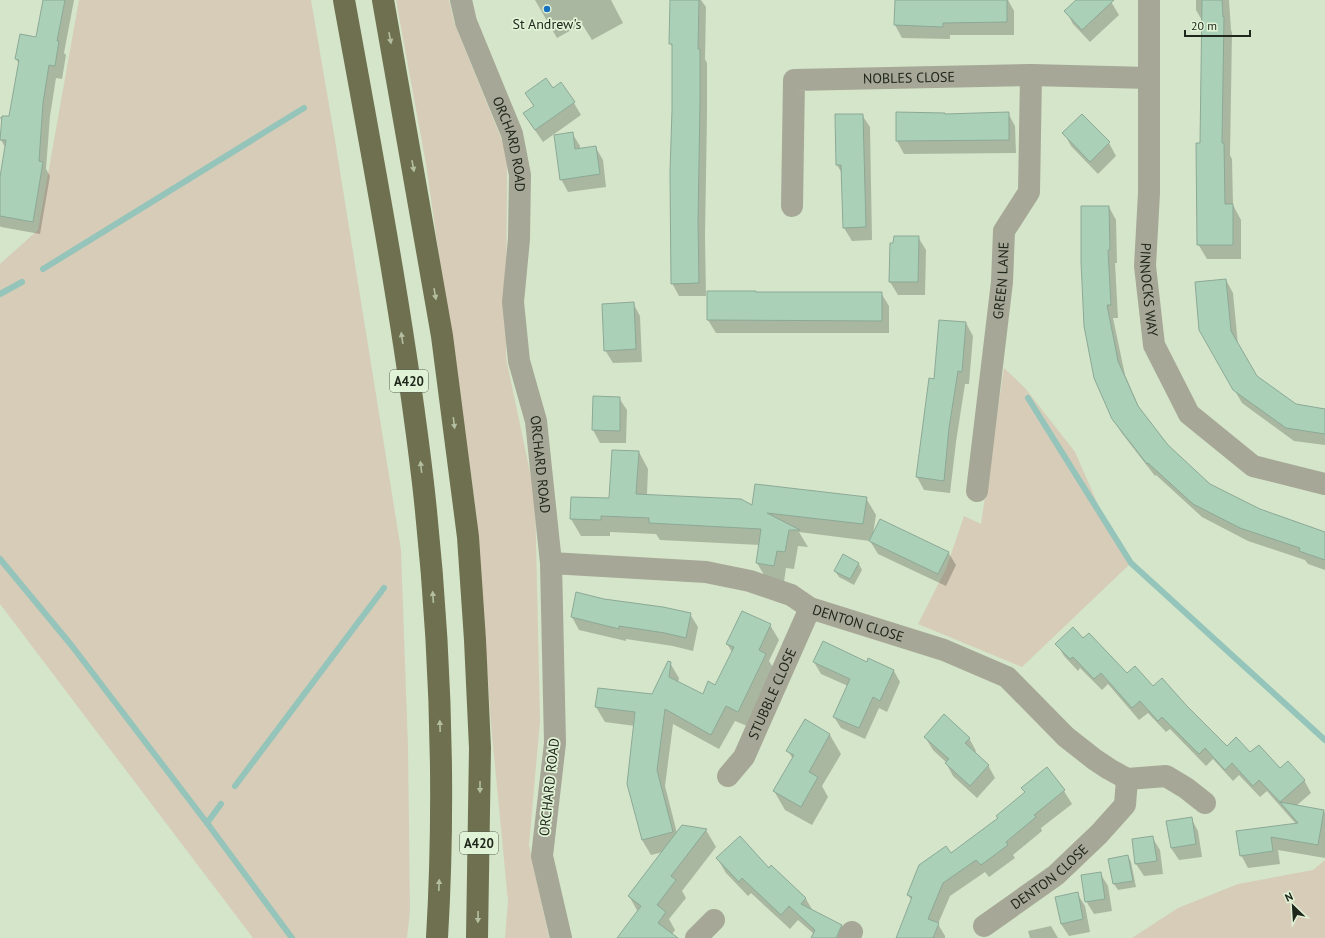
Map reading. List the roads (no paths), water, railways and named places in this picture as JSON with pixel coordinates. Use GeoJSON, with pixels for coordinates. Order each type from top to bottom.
{"type":"FeatureCollection","features":[{"type":"Feature","properties":{"kind":"highway","name":"A420"},"geometry":{"type":"LineString","coordinates":[[344,0],[410,388],[423,482],[432,570],[441,765],[441,828],[437,938]]}},
{"type":"Feature","properties":{"kind":"highway","name":"A420"},"geometry":{"type":"LineString","coordinates":[[383,0],[442,336],[468,537],[480,748],[477,938]]}},
{"type":"Feature","properties":{"kind":"street","name":"ORCHARD ROAD"},"geometry":{"type":"LineString","coordinates":[[461,0],[466,22],[512,134],[520,175],[519,239],[513,302],[519,361],[536,421],[551,563],[555,743],[542,856],[561,938]]}},
{"type":"Feature","properties":{"kind":"street","name":"PINNOCKS WAY"},"geometry":{"type":"LineString","coordinates":[[1149,0],[1149,193],[1145,266],[1154,345],[1189,414],[1253,466],[1325,484]]}},
{"type":"Feature","properties":{"kind":"street","name":"NOBLES CLOSE"},"geometry":{"type":"LineString","coordinates":[[792,206],[794,80],[1031,76],[1149,78]]}},
{"type":"Feature","properties":{"kind":"street","name":"GREEN LANE"},"geometry":{"type":"LineString","coordinates":[[977,491],[1002,282],[1004,231],[1029,192],[1031,76]]}},
{"type":"Feature","properties":{"kind":"street","name":"DENTON CLOSE"},"geometry":{"type":"LineString","coordinates":[[551,563],[706,572],[750,581],[791,595],[810,608],[944,650],[1007,677],[1066,737],[1094,760],[1127,779],[1125,805],[1099,834],[1056,875],[984,926]]}},
{"type":"Feature","properties":{"kind":"street","name":"STUBBLE CLOSE"},"geometry":{"type":"LineString","coordinates":[[728,776],[744,757],[810,608]]}},
{"type":"Feature","properties":{"kind":"street"},"geometry":{"type":"LineString","coordinates":[[1127,779],[1166,776],[1186,788],[1206,803]]}},
{"type":"Feature","properties":{"kind":"street"},"geometry":{"type":"LineString","coordinates":[[696,938],[714,920]]}},
{"type":"Feature","properties":{"kind":"waterway"},"geometry":{"type":"LineString","coordinates":[[43,269],[304,108]]}},
{"type":"Feature","properties":{"kind":"waterway"},"geometry":{"type":"LineString","coordinates":[[0,294],[22,282]]}},
{"type":"Feature","properties":{"kind":"waterway"},"geometry":{"type":"LineString","coordinates":[[1028,398],[1131,563],[1325,740]]}},
{"type":"Feature","properties":{"kind":"waterway"},"geometry":{"type":"LineString","coordinates":[[0,559],[72,646],[207,823],[292,938]]}},
{"type":"Feature","properties":{"kind":"waterway"},"geometry":{"type":"LineString","coordinates":[[235,786],[384,588]]}},
{"type":"Feature","properties":{"kind":"waterway"},"geometry":{"type":"LineString","coordinates":[[207,823],[221,804]]}},
{"type":"Feature","properties":{"kind":"place","name":"St Andrew's"},"geometry":{"type":"Point","coordinates":[547,9]}}]}
